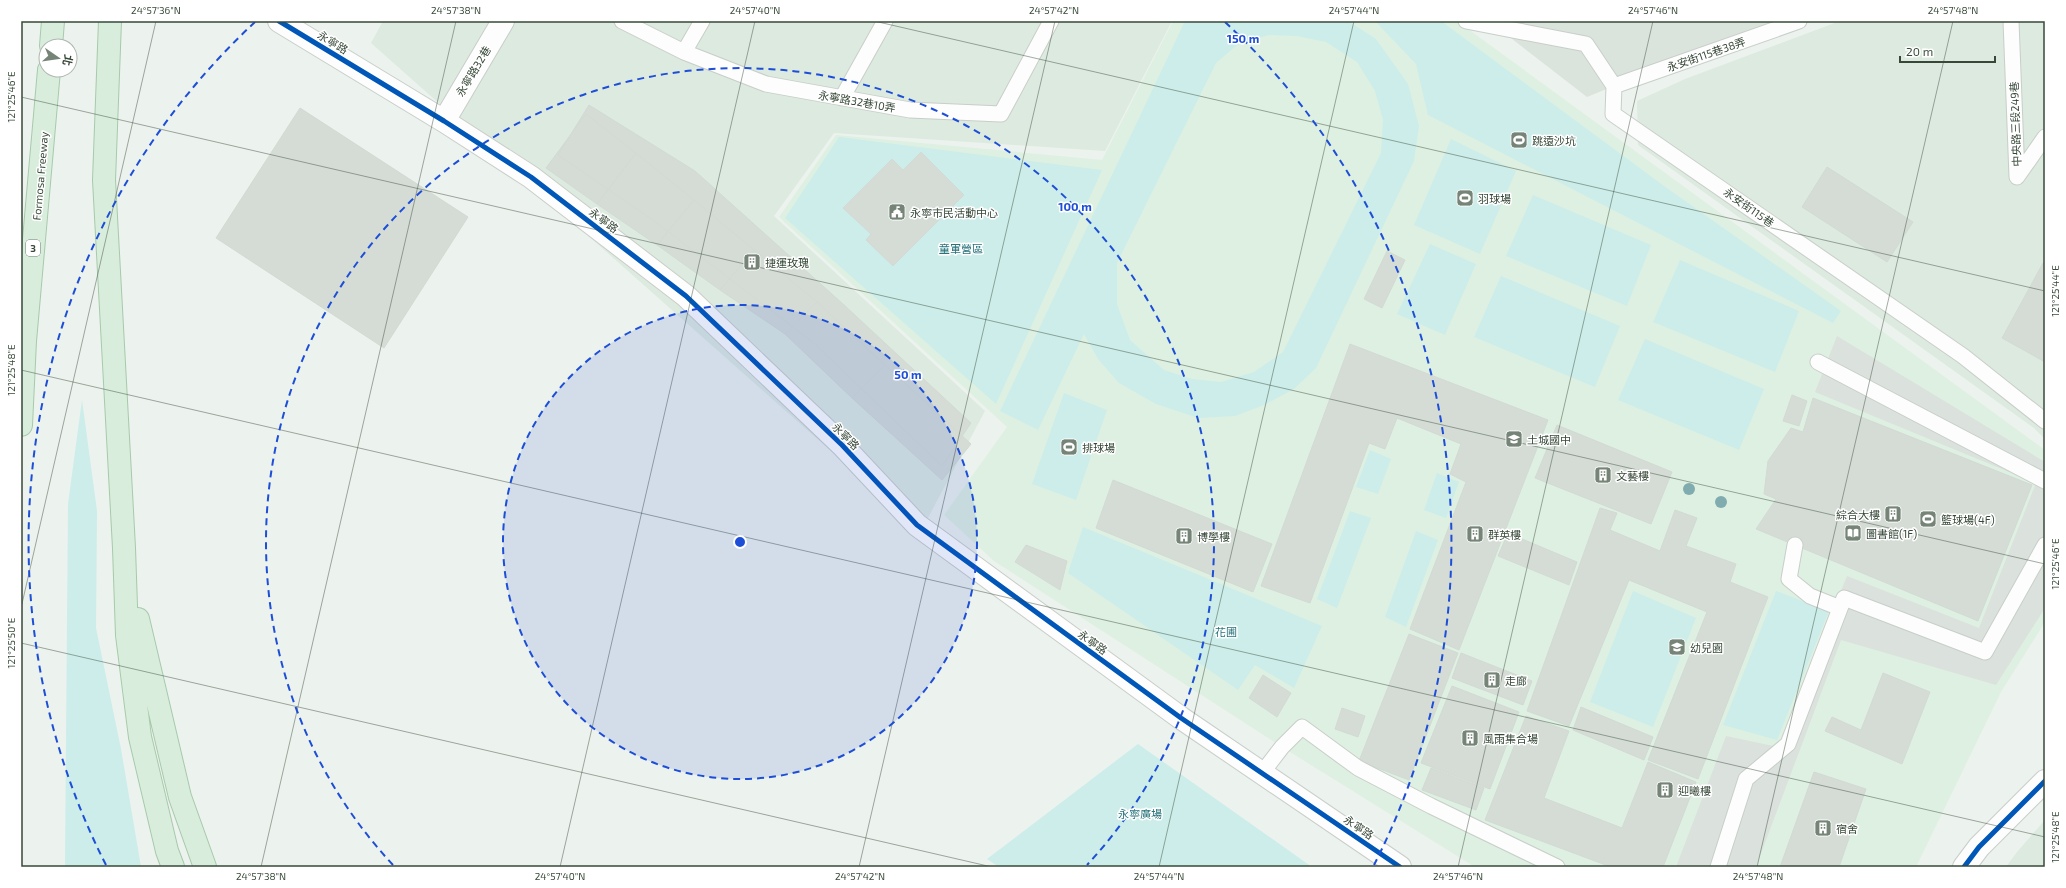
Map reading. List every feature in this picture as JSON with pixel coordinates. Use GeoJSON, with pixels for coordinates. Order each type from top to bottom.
{"type":"FeatureCollection","features":[{"type":"Feature","properties":{"kind":"highway"},"geometry":{"type":"LineString","coordinates":[[52,38],[53,21]]}},
{"type":"Feature","properties":{"kind":"highway"},"geometry":{"type":"LineString","coordinates":[[110,21],[104,180],[124,548],[127,635],[140,737],[167,851],[173,867]]}},
{"type":"Feature","properties":{"kind":"highway","name":"Formosa Freeway"},"geometry":{"type":"LineString","coordinates":[[21,425],[25,341],[48,78]]}},
{"type":"Feature","properties":{"kind":"highway"},"geometry":{"type":"LineString","coordinates":[[124,548],[145,655],[180,797],[205,867]]}},
{"type":"Feature","properties":{"kind":"street","name":"永寧路"},"geometry":{"type":"LineString","coordinates":[[279,21],[444,121],[531,177],[686,296],[842,445],[918,525],[1181,718],[1400,867]]}},
{"type":"Feature","properties":{"kind":"street","name":"永寧路32巷"},"geometry":{"type":"LineString","coordinates":[[444,121],[503,21]]}},
{"type":"Feature","properties":{"kind":"street"},"geometry":{"type":"LineString","coordinates":[[1964,867],[1979,847],[2045,781]]}},
{"type":"Feature","properties":{"kind":"lane","name":"永寧路32巷10弄"},"geometry":{"type":"LineString","coordinates":[[622,21],[684,52],[766,84],[910,110],[1001,114],[1051,21]]}},
{"type":"Feature","properties":{"kind":"lane"},"geometry":{"type":"LineString","coordinates":[[684,52],[702,21]]}},
{"type":"Feature","properties":{"kind":"lane"},"geometry":{"type":"LineString","coordinates":[[842,98],[885,21]]}},
{"type":"Feature","properties":{"kind":"lane"},"geometry":{"type":"LineString","coordinates":[[1466,21],[1586,44],[1614,86]]}},
{"type":"Feature","properties":{"kind":"lane","name":"永安街115巷38弄"},"geometry":{"type":"LineString","coordinates":[[1614,86],[1799,21]]}},
{"type":"Feature","properties":{"kind":"lane","name":"中央路三段249巷"},"geometry":{"type":"LineString","coordinates":[[2011,21],[2017,177],[2045,137]]}},
{"type":"Feature","properties":{"kind":"lane","name":"永安街115巷"},"geometry":{"type":"LineString","coordinates":[[1614,86],[1613,114],[1963,356],[2045,421]]}},
{"type":"Feature","properties":{"kind":"lane"},"geometry":{"type":"LineString","coordinates":[[1818,362],[2045,481]]}},
{"type":"Feature","properties":{"kind":"lane"},"geometry":{"type":"LineString","coordinates":[[1795,544],[1789,579],[1810,596],[1840,608]]}},
{"type":"Feature","properties":{"kind":"lane"},"geometry":{"type":"LineString","coordinates":[[1718,867],[1746,779],[1788,744],[1844,598],[1985,652],[2045,545]]}},
{"type":"Feature","properties":{"kind":"lane"},"geometry":{"type":"LineString","coordinates":[[1262,773],[1282,747],[1302,727],[1358,768],[1431,806],[1557,867]]}},
{"type":"Feature","properties":{"kind":"shaded area"},"geometry":{"type":"Polygon","coordinates":[[[383,21],[1172,21],[1105,151],[834,133],[774,216],[985,411],[921,531],[371,43],[383,21]]]}},
{"type":"Feature","properties":{"kind":"shaded area","name":"土城國中"},"geometry":{"type":"Polygon","coordinates":[[[1173,21],[1457,21],[2045,450],[2045,622],[2001,692],[1916,867],[1475,867],[1282,747],[994,561],[944,515],[1007,427],[779,217],[836,135],[1102,160],[1173,21]]]}},
{"type":"Feature","properties":{"kind":"shaded area"},"geometry":{"type":"Polygon","coordinates":[[[1489,21],[1773,21],[1587,97],[1489,21]]]}},
{"type":"Feature","properties":{"kind":"shaded area"},"geometry":{"type":"Polygon","coordinates":[[[1840,21],[2045,21],[2045,439],[2034,428],[1638,145],[1637,101],[1685,79],[1840,21]]]}},
{"type":"Feature","properties":{"kind":"shaded area"},"geometry":{"type":"Polygon","coordinates":[[[1837,336],[2045,462],[2045,608],[1996,685],[1841,640],[1756,867],[1676,867],[1726,736],[1778,747],[1847,576],[1979,628],[2036,483],[1815,392],[1837,336]]]}},
{"type":"Feature","properties":{"kind":"shaded area"},"geometry":{"type":"Polygon","coordinates":[[[2045,820],[2045,867],[2006,867],[2017,852],[2045,820]]]}},
{"type":"Feature","properties":{"kind":"green space"},"geometry":{"type":"Polygon","coordinates":[[[1185,21],[1348,21],[1376,39],[1408,84],[1419,126],[1414,161],[1316,368],[1294,389],[1264,405],[1235,416],[1198,418],[1156,404],[1119,383],[1098,359],[1084,334],[1038,430],[1000,411],[1185,21]],[[1268,35],[1237,45],[1216,63],[1117,263],[1117,304],[1130,340],[1164,370],[1192,379],[1221,382],[1254,372],[1283,352],[1381,153],[1383,120],[1375,91],[1357,62],[1326,42],[1297,36],[1268,35]]]}},
{"type":"Feature","properties":{"kind":"green space"},"geometry":{"type":"Polygon","coordinates":[[[1375,21],[1441,21],[1664,186],[1841,311],[1833,323],[1428,115],[1416,64],[1375,21]]]}},
{"type":"Feature","properties":{"kind":"green space","name":"童軍營區"},"geometry":{"type":"Polygon","coordinates":[[[839,137],[1102,170],[996,404],[785,218],[839,137]]]}},
{"type":"Feature","properties":{"kind":"green space","name":"羽球場"},"geometry":{"type":"Polygon","coordinates":[[[1451,139],[1516,171],[1480,254],[1414,225],[1451,139]]]}},
{"type":"Feature","properties":{"kind":"green space"},"geometry":{"type":"Polygon","coordinates":[[[1533,195],[1651,245],[1627,306],[1506,256],[1533,195]]]}},
{"type":"Feature","properties":{"kind":"green space"},"geometry":{"type":"Polygon","coordinates":[[[1430,244],[1476,264],[1445,335],[1397,314],[1430,244]]]}},
{"type":"Feature","properties":{"kind":"green space"},"geometry":{"type":"Polygon","coordinates":[[[1680,260],[1799,311],[1775,372],[1653,322],[1680,260]]]}},
{"type":"Feature","properties":{"kind":"green space"},"geometry":{"type":"Polygon","coordinates":[[[1501,276],[1620,326],[1595,387],[1474,337],[1501,276]]]}},
{"type":"Feature","properties":{"kind":"green space"},"geometry":{"type":"Polygon","coordinates":[[[1645,339],[1764,389],[1739,450],[1618,400],[1645,339]]]}},
{"type":"Feature","properties":{"kind":"green space","name":"排球場"},"geometry":{"type":"Polygon","coordinates":[[[1064,393],[1107,410],[1076,500],[1032,484],[1064,393]]]}},
{"type":"Feature","properties":{"kind":"green space"},"geometry":{"type":"Polygon","coordinates":[[[82,400],[97,511],[96,628],[121,749],[141,867],[65,867],[68,504],[82,400]]]}},
{"type":"Feature","properties":{"kind":"green space"},"geometry":{"type":"Polygon","coordinates":[[[1370,450],[1391,459],[1378,494],[1356,487],[1370,450]]]}},
{"type":"Feature","properties":{"kind":"green space"},"geometry":{"type":"Polygon","coordinates":[[[1437,473],[1459,482],[1446,518],[1424,510],[1437,473]]]}},
{"type":"Feature","properties":{"kind":"green space"},"geometry":{"type":"Polygon","coordinates":[[[1350,511],[1371,518],[1337,608],[1317,599],[1350,511]]]}},
{"type":"Feature","properties":{"kind":"green space","name":"花圃"},"geometry":{"type":"Polygon","coordinates":[[[1083,527],[1322,626],[1294,688],[1255,665],[1238,690],[1068,573],[1083,527]]]}},
{"type":"Feature","properties":{"kind":"green space"},"geometry":{"type":"Polygon","coordinates":[[[1416,531],[1438,540],[1406,627],[1385,617],[1416,531]]]}},
{"type":"Feature","properties":{"kind":"green space"},"geometry":{"type":"Polygon","coordinates":[[[1633,591],[1696,618],[1653,727],[1590,702],[1633,591]]]}},
{"type":"Feature","properties":{"kind":"green space"},"geometry":{"type":"Polygon","coordinates":[[[1776,591],[1829,611],[1777,740],[1723,725],[1776,591]]]}},
{"type":"Feature","properties":{"kind":"green space","name":"永寧廣場"},"geometry":{"type":"Polygon","coordinates":[[[1138,744],[1312,867],[999,867],[987,859],[1138,744]]]}},
{"type":"Feature","properties":{"kind":"building","name":"捷運玫瑰"},"geometry":{"type":"Polygon","coordinates":[[[589,105],[695,171],[843,304],[971,423],[942,466],[815,344],[653,220],[558,155],[589,105]]]}},
{"type":"Feature","properties":{"kind":"building"},"geometry":{"type":"Polygon","coordinates":[[[300,108],[468,217],[384,348],[216,238],[300,108]]]}},
{"type":"Feature","properties":{"kind":"building"},"geometry":{"type":"Polygon","coordinates":[[[586,114],[636,153],[597,204],[546,168],[586,114]]]}},
{"type":"Feature","properties":{"kind":"building","name":"永寧市民活動中心"},"geometry":{"type":"Polygon","coordinates":[[[921,152],[964,195],[893,266],[866,240],[871,234],[843,208],[892,159],[903,170],[921,152]]]}},
{"type":"Feature","properties":{"kind":"building"},"geometry":{"type":"Polygon","coordinates":[[[636,153],[694,200],[657,245],[597,204],[636,153]]]}},
{"type":"Feature","properties":{"kind":"building"},"geometry":{"type":"Polygon","coordinates":[[[1827,167],[1913,222],[1887,262],[1802,207],[1827,167]]]}},
{"type":"Feature","properties":{"kind":"building"},"geometry":{"type":"Polygon","coordinates":[[[694,200],[754,250],[720,290],[657,245],[694,200]]]}},
{"type":"Feature","properties":{"kind":"building"},"geometry":{"type":"Polygon","coordinates":[[[754,250],[817,302],[785,334],[720,290],[754,250]]]}},
{"type":"Feature","properties":{"kind":"building"},"geometry":{"type":"Polygon","coordinates":[[[1387,251],[1405,260],[1382,308],[1364,299],[1387,251]]]}},
{"type":"Feature","properties":{"kind":"building"},"geometry":{"type":"Polygon","coordinates":[[[2043,263],[2045,263],[2045,362],[2002,338],[2043,263]]]}},
{"type":"Feature","properties":{"kind":"building"},"geometry":{"type":"Polygon","coordinates":[[[817,302],[885,365],[852,398],[785,334],[817,302]]]}},
{"type":"Feature","properties":{"kind":"building","name":"群英樓"},"geometry":{"type":"Polygon","coordinates":[[[1350,344],[1548,420],[1459,650],[1410,629],[1466,482],[1450,474],[1461,444],[1397,418],[1385,449],[1369,443],[1310,603],[1261,586],[1350,344]]]}},
{"type":"Feature","properties":{"kind":"building"},"geometry":{"type":"Polygon","coordinates":[[[885,365],[971,444],[942,480],[852,398],[885,365]]]}},
{"type":"Feature","properties":{"kind":"building"},"geometry":{"type":"Polygon","coordinates":[[[1792,395],[1807,401],[1799,426],[1783,421],[1792,395]]]}},
{"type":"Feature","properties":{"kind":"building","name":"綜合大樓"},"geometry":{"type":"Polygon","coordinates":[[[1813,398],[2032,485],[1978,621],[1756,529],[1776,499],[1764,494],[1768,461],[1791,428],[1803,432],[1813,398]]]}},
{"type":"Feature","properties":{"kind":"building","name":"文藝樓"},"geometry":{"type":"Polygon","coordinates":[[[1557,425],[1672,472],[1651,524],[1535,478],[1557,425]]]}},
{"type":"Feature","properties":{"kind":"building","name":"博學樓"},"geometry":{"type":"Polygon","coordinates":[[[1113,480],[1272,544],[1253,592],[1096,528],[1113,480]]]}},
{"type":"Feature","properties":{"kind":"building"},"geometry":{"type":"Polygon","coordinates":[[[1600,508],[1617,513],[1610,530],[1660,551],[1675,510],[1697,518],[1686,546],[1736,564],[1730,582],[1768,597],[1698,779],[1648,760],[1707,612],[1629,580],[1569,726],[1527,711],[1600,508]]]}},
{"type":"Feature","properties":{"kind":"building"},"geometry":{"type":"Polygon","coordinates":[[[1508,533],[1577,562],[1569,585],[1498,556],[1508,533]]]}},
{"type":"Feature","properties":{"kind":"building"},"geometry":{"type":"Polygon","coordinates":[[[1026,545],[1067,561],[1060,590],[1015,562],[1026,545]]]}},
{"type":"Feature","properties":{"kind":"building"},"geometry":{"type":"Polygon","coordinates":[[[1409,634],[1458,653],[1409,780],[1359,761],[1409,634]]]}},
{"type":"Feature","properties":{"kind":"building","name":"走廊"},"geometry":{"type":"Polygon","coordinates":[[[1461,653],[1532,681],[1523,705],[1452,678],[1461,653]]]}},
{"type":"Feature","properties":{"kind":"building"},"geometry":{"type":"Polygon","coordinates":[[[1883,673],[1930,692],[1902,764],[1825,731],[1832,717],[1861,730],[1883,673]]]}},
{"type":"Feature","properties":{"kind":"building"},"geometry":{"type":"Polygon","coordinates":[[[1263,675],[1291,693],[1277,717],[1249,698],[1263,675]]]}},
{"type":"Feature","properties":{"kind":"building","name":"風雨集合場"},"geometry":{"type":"Polygon","coordinates":[[[1452,686],[1519,712],[1490,789],[1421,763],[1452,686]]]}},
{"type":"Feature","properties":{"kind":"building"},"geometry":{"type":"Polygon","coordinates":[[[1581,707],[1653,737],[1644,760],[1573,730],[1581,707]]]}},
{"type":"Feature","properties":{"kind":"building"},"geometry":{"type":"Polygon","coordinates":[[[1342,708],[1365,716],[1358,737],[1335,729],[1342,708]]]}},
{"type":"Feature","properties":{"kind":"building","name":"迎曦樓"},"geometry":{"type":"Polygon","coordinates":[[[1526,716],[1569,731],[1544,798],[1622,828],[1648,762],[1696,782],[1663,867],[1611,867],[1485,820],[1526,716]]]}},
{"type":"Feature","properties":{"kind":"building"},"geometry":{"type":"Polygon","coordinates":[[[1431,768],[1484,788],[1476,810],[1422,790],[1431,768]]]}},
{"type":"Feature","properties":{"kind":"building","name":"宿舍"},"geometry":{"type":"Polygon","coordinates":[[[1814,772],[1866,789],[1839,867],[1780,867],[1814,772]]]}},
{"type":"Feature","properties":{"kind":"cycle path"},"geometry":{"type":"LineString","coordinates":[[279,21],[444,121],[531,177],[686,296],[842,445],[917,525],[1181,718],[1400,867]]}},
{"type":"Feature","properties":{"kind":"cycle path"},"geometry":{"type":"LineString","coordinates":[[1964,867],[1979,847],[2045,781]]}},
{"type":"Feature","properties":{"kind":"place","name":"跳遠沙坑"},"geometry":{"type":"Point","coordinates":[1519,140]}},
{"type":"Feature","properties":{"kind":"place","name":"羽球場"},"geometry":{"type":"Point","coordinates":[1465,198]}},
{"type":"Feature","properties":{"kind":"place","name":"永寧市民活動中心"},"geometry":{"type":"Point","coordinates":[897,212]}},
{"type":"Feature","properties":{"kind":"place","name":"捷運玫瑰"},"geometry":{"type":"Point","coordinates":[752,262]}},
{"type":"Feature","properties":{"kind":"place","name":"土城國中"},"geometry":{"type":"Point","coordinates":[1514,439]}},
{"type":"Feature","properties":{"kind":"place","name":"排球場"},"geometry":{"type":"Point","coordinates":[1069,447]}},
{"type":"Feature","properties":{"kind":"place","name":"文藝樓"},"geometry":{"type":"Point","coordinates":[1603,475]}},
{"type":"Feature","properties":{"kind":"place","name":"綜合大樓"},"geometry":{"type":"Point","coordinates":[1893,514]}},
{"type":"Feature","properties":{"kind":"place","name":"籃球場(4F)"},"geometry":{"type":"Point","coordinates":[1928,519]}},
{"type":"Feature","properties":{"kind":"place","name":"圖書館(1F)"},"geometry":{"type":"Point","coordinates":[1853,533]}},
{"type":"Feature","properties":{"kind":"place","name":"群英樓"},"geometry":{"type":"Point","coordinates":[1475,534]}},
{"type":"Feature","properties":{"kind":"place","name":"博學樓"},"geometry":{"type":"Point","coordinates":[1184,536]}},
{"type":"Feature","properties":{"kind":"place","name":"幼兒園"},"geometry":{"type":"Point","coordinates":[1677,647]}},
{"type":"Feature","properties":{"kind":"place","name":"走廊"},"geometry":{"type":"Point","coordinates":[1492,680]}},
{"type":"Feature","properties":{"kind":"place","name":"風雨集合場"},"geometry":{"type":"Point","coordinates":[1470,738]}},
{"type":"Feature","properties":{"kind":"place","name":"迎曦樓"},"geometry":{"type":"Point","coordinates":[1665,790]}},
{"type":"Feature","properties":{"kind":"place","name":"宿舍"},"geometry":{"type":"Point","coordinates":[1823,828]}}]}
